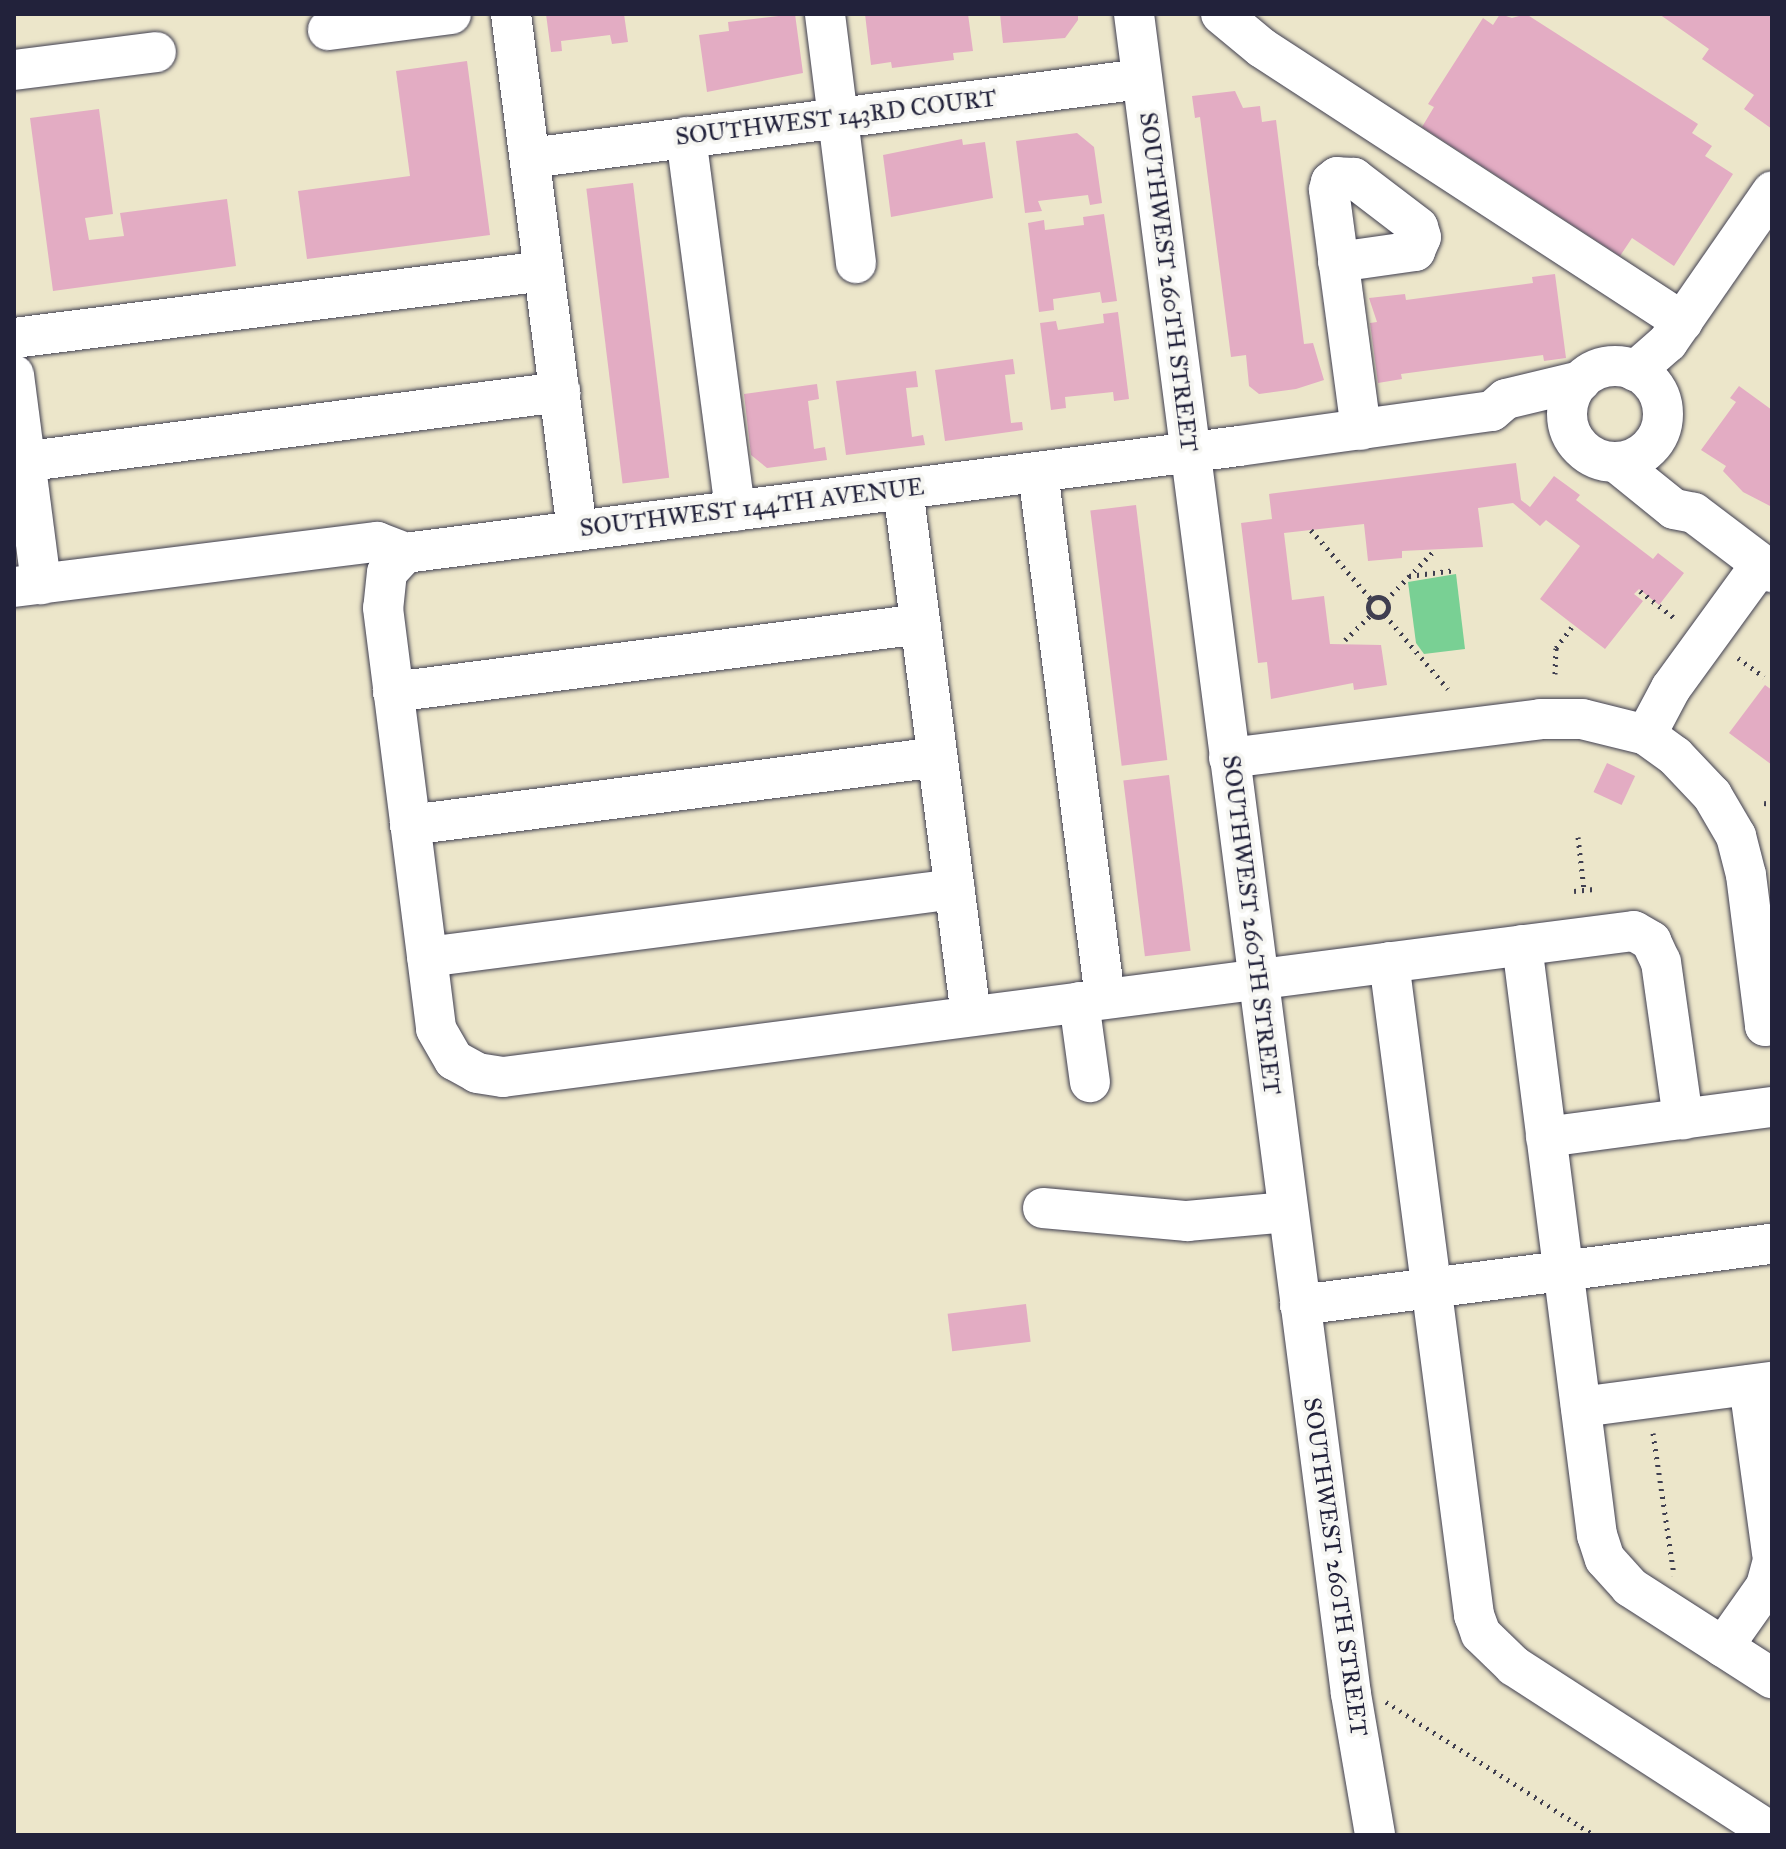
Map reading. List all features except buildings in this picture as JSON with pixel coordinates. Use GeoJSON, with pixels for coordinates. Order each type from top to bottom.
{"type":"FeatureCollection","features":[{"type":"Feature","properties":{"kind":"street"},"geometry":{"type":"LineString","coordinates":[[328,30],[451,14]]}},
{"type":"Feature","properties":{"kind":"street"},"geometry":{"type":"LineString","coordinates":[[511,14],[577,531]]}},
{"type":"Feature","properties":{"kind":"street"},"geometry":{"type":"LineString","coordinates":[[825,14],[851,116],[869,261]]}},
{"type":"Feature","properties":{"kind":"street"},"geometry":{"type":"LineString","coordinates":[[851,116],[852,14]]}},
{"type":"Feature","properties":{"kind":"street","name":"SOUTHWEST 260TH STREET"},"geometry":{"type":"LineString","coordinates":[[1134,14],[1300,1305],[1375,1835]]}},
{"type":"Feature","properties":{"kind":"street"},"geometry":{"type":"LineString","coordinates":[[1221,14],[1262,48],[1683,322]]}},
{"type":"Feature","properties":{"kind":"street"},"geometry":{"type":"LineString","coordinates":[[14,70],[156,52]]}},
{"type":"Feature","properties":{"kind":"street","name":"SOUTHWEST 143RD COURT"},"geometry":{"type":"LineString","coordinates":[[530,158],[1142,79]]}},
{"type":"Feature","properties":{"kind":"street"},"geometry":{"type":"LineString","coordinates":[[686,137],[735,511]]}},
{"type":"Feature","properties":{"kind":"street"},"geometry":{"type":"LineString","coordinates":[[1647,383],[1661,351],[1772,192]]}},
{"type":"Feature","properties":{"kind":"street"},"geometry":{"type":"LineString","coordinates":[[1647,383],[1772,229]]}},
{"type":"Feature","properties":{"kind":"street"},"geometry":{"type":"LineString","coordinates":[[1338,262],[1361,430]]}},
{"type":"Feature","properties":{"kind":"street"},"geometry":{"type":"LineString","coordinates":[[14,338],[544,271]]}},
{"type":"Feature","properties":{"kind":"street"},"geometry":{"type":"LineString","coordinates":[[1606,367],[1647,383],[1663,409],[1658,437],[1641,455],[1617,463],[1603,461],[1580,446],[1568,420],[1573,393],[1581,381],[1606,367]]}},
{"type":"Feature","properties":{"kind":"street"},"geometry":{"type":"LineString","coordinates":[[14,375],[27,586]]}},
{"type":"Feature","properties":{"kind":"street","name":"SOUTHWEST 144TH AVENUE"},"geometry":{"type":"LineString","coordinates":[[1492,411],[1506,399],[1581,381]]}},
{"type":"Feature","properties":{"kind":"street"},"geometry":{"type":"LineString","coordinates":[[20,462],[560,392]]}},
{"type":"Feature","properties":{"kind":"street","name":"SOUTHWEST 144TH AVENUE"},"geometry":{"type":"LineString","coordinates":[[27,586],[377,542],[405,553],[1190,453],[1492,411],[1543,427],[1580,446]]}},
{"type":"Feature","properties":{"kind":"street"},"geometry":{"type":"LineString","coordinates":[[1658,437],[1691,495],[1694,513]]}},
{"type":"Feature","properties":{"kind":"street"},"geometry":{"type":"LineString","coordinates":[[1617,463],[1674,509],[1694,513],[1767,568],[1671,688],[1646,735]]}},
{"type":"Feature","properties":{"kind":"street"},"geometry":{"type":"LineString","coordinates":[[1038,472],[1092,1000],[1090,1082]]}},
{"type":"Feature","properties":{"kind":"street"},"geometry":{"type":"LineString","coordinates":[[903,489],[971,1016]]}},
{"type":"Feature","properties":{"kind":"street"},"geometry":{"type":"LineString","coordinates":[[405,553],[387,572],[383,594],[393,692],[440,1041],[465,1068],[488,1076],[1634,931],[1651,941],[1661,962],[1683,1119]]}},
{"type":"Feature","properties":{"kind":"street"},"geometry":{"type":"LineString","coordinates":[[393,692],[921,624]]}},
{"type":"Feature","properties":{"kind":"street"},"geometry":{"type":"LineString","coordinates":[[1229,758],[1540,719],[1592,721],[1646,735],[1675,756],[1712,795],[1736,836],[1746,875],[1765,1026],[1772,1025]]}},
{"type":"Feature","properties":{"kind":"street"},"geometry":{"type":"LineString","coordinates":[[410,825],[938,757]]}},
{"type":"Feature","properties":{"kind":"street"},"geometry":{"type":"LineString","coordinates":[[427,957],[955,889]]}},
{"type":"Feature","properties":{"kind":"street"},"geometry":{"type":"LineString","coordinates":[[1522,945],[1581,1407],[1605,1559],[1630,1587],[1772,1678]]}},
{"type":"Feature","properties":{"kind":"street"},"geometry":{"type":"LineString","coordinates":[[1389,962],[1474,1615],[1481,1634],[1514,1666],[1772,1833]]}},
{"type":"Feature","properties":{"kind":"street"},"geometry":{"type":"LineString","coordinates":[[1546,1137],[1772,1107]]}},
{"type":"Feature","properties":{"kind":"street"},"geometry":{"type":"LineString","coordinates":[[1043,1208],[1187,1221],[1288,1212]]}},
{"type":"Feature","properties":{"kind":"street"},"geometry":{"type":"LineString","coordinates":[[1300,1305],[1772,1244]]}},
{"type":"Feature","properties":{"kind":"street"},"geometry":{"type":"LineString","coordinates":[[1581,1407],[1761,1383],[1772,1553]]}},
{"type":"Feature","properties":{"kind":"street"},"geometry":{"type":"LineString","coordinates":[[1723,1647],[1766,1586],[1772,1563]]}},
{"type":"Feature","properties":{"kind":"path"},"geometry":{"type":"LineString","coordinates":[[1311,530],[1371,599],[1371,615]]}},
{"type":"Feature","properties":{"kind":"path"},"geometry":{"type":"LineString","coordinates":[[1432,553],[1386,600],[1385,615],[1448,689]]}},
{"type":"Feature","properties":{"kind":"path"},"geometry":{"type":"LineString","coordinates":[[1408,577],[1456,570]]}},
{"type":"Feature","properties":{"kind":"path"},"geometry":{"type":"LineString","coordinates":[[1640,591],[1677,620]]}},
{"type":"Feature","properties":{"kind":"path"},"geometry":{"type":"LineString","coordinates":[[1371,599],[1386,600]]}},
{"type":"Feature","properties":{"kind":"path"},"geometry":{"type":"LineString","coordinates":[[1345,640],[1371,615],[1385,615]]}},
{"type":"Feature","properties":{"kind":"path"},"geometry":{"type":"LineString","coordinates":[[1555,674],[1556,648],[1572,627]]}},
{"type":"Feature","properties":{"kind":"path"},"geometry":{"type":"LineString","coordinates":[[1738,658],[1764,677]]}},
{"type":"Feature","properties":{"kind":"path"},"geometry":{"type":"LineString","coordinates":[[1764,803],[1772,804]]}},
{"type":"Feature","properties":{"kind":"path"},"geometry":{"type":"LineString","coordinates":[[1578,837],[1584,890]]}},
{"type":"Feature","properties":{"kind":"path"},"geometry":{"type":"LineString","coordinates":[[1574,891],[1594,889]]}},
{"type":"Feature","properties":{"kind":"path"},"geometry":{"type":"LineString","coordinates":[[1643,1434],[1655,1433],[1674,1580]]}},
{"type":"Feature","properties":{"kind":"path"},"geometry":{"type":"LineString","coordinates":[[1386,1702],[1594,1835]]}},
{"type":"Feature","properties":{"kind":"green space"},"geometry":{"type":"Polygon","coordinates":[[[1456,574],[1465,649],[1424,654],[1416,643],[1408,582],[1456,574]]]}}]}
